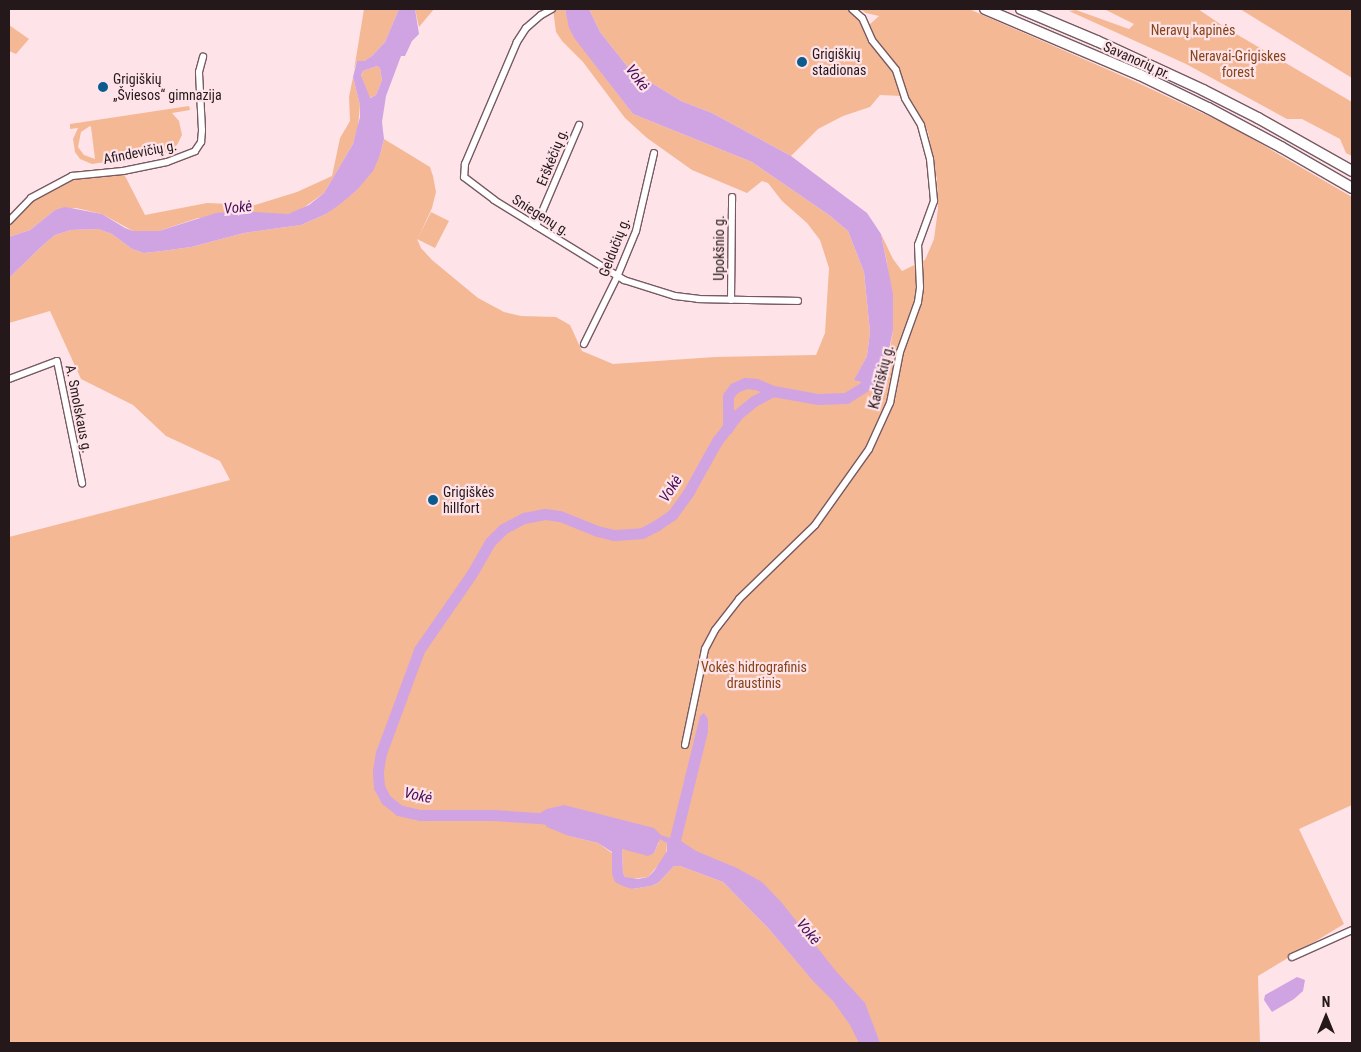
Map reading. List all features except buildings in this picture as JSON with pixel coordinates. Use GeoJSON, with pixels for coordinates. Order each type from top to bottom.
{"type":"FeatureCollection","features":[{"type":"Feature","properties":{"kind":"highway","name":"Savanorių pr."},"geometry":{"type":"LineString","coordinates":[[985,9],[1140,75],[1282,147],[1352,190]]}},
{"type":"Feature","properties":{"kind":"highway"},"geometry":{"type":"LineString","coordinates":[[1021,9],[1097,41],[1202,90],[1352,171]]}},
{"type":"Feature","properties":{"kind":"street","name":"Sniegenų g."},"geometry":{"type":"LineString","coordinates":[[552,9],[530,24],[517,42],[465,164],[464,178],[617,278],[674,296],[798,302]]}},
{"type":"Feature","properties":{"kind":"street","name":"Kadriškių g."},"geometry":{"type":"LineString","coordinates":[[685,745],[705,649],[715,630],[738,599],[815,526],[869,449],[890,403],[900,352],[918,302],[920,287],[918,245],[934,201],[930,159],[921,125],[905,98],[896,70],[872,40],[862,18],[852,9]]}},
{"type":"Feature","properties":{"kind":"street","name":"Afindevičių g."},"geometry":{"type":"LineString","coordinates":[[9,221],[31,198],[72,176],[123,171],[167,162],[195,151],[201,142],[199,72],[203,57]]}},
{"type":"Feature","properties":{"kind":"street","name":"Erškėčių g."},"geometry":{"type":"LineString","coordinates":[[536,226],[579,125]]}},
{"type":"Feature","properties":{"kind":"street","name":"Geldučių g."},"geometry":{"type":"LineString","coordinates":[[584,344],[617,278],[636,231],[654,153]]}},
{"type":"Feature","properties":{"kind":"street","name":"Upokšnio g."},"geometry":{"type":"LineString","coordinates":[[731,300],[732,196]]}},
{"type":"Feature","properties":{"kind":"street","name":"A. Smolskaus g."},"geometry":{"type":"LineString","coordinates":[[9,378],[57,361],[82,483]]}},
{"type":"Feature","properties":{"kind":"street"},"geometry":{"type":"LineString","coordinates":[[1292,957],[1352,930]]}},
{"type":"Feature","properties":{"kind":"green space"},"geometry":{"type":"Polygon","coordinates":[[[364,9],[399,9],[385,42],[372,56],[364,61],[357,61],[354,70],[364,9]]]}},
{"type":"Feature","properties":{"kind":"green space"},"geometry":{"type":"Polygon","coordinates":[[[415,9],[434,9],[419,27],[415,9]]]}},
{"type":"Feature","properties":{"kind":"green space","name":"Vokės hidrografinis draustinis"},"geometry":{"type":"Polygon","coordinates":[[[553,9],[565,9],[588,55],[633,114],[752,162],[829,215],[848,231],[864,272],[870,332],[867,356],[857,375],[884,374],[890,348],[893,330],[887,263],[881,234],[893,259],[902,271],[925,260],[934,239],[938,209],[937,180],[928,132],[913,103],[902,96],[880,95],[870,107],[843,116],[818,129],[791,156],[712,113],[681,101],[642,77],[627,66],[600,32],[589,9],[848,9],[865,25],[869,25],[879,16],[866,13],[860,9],[969,9],[1134,81],[1232,127],[1352,197],[1352,805],[1299,829],[1344,924],[1258,976],[1260,1043],[9,1043],[9,537],[230,480],[220,461],[166,436],[133,405],[81,379],[50,311],[9,323],[9,278],[43,245],[55,235],[71,230],[98,229],[112,234],[132,249],[144,253],[191,247],[244,233],[301,225],[326,214],[356,191],[380,155],[384,139],[430,167],[436,192],[432,208],[418,238],[431,212],[449,221],[435,248],[417,239],[421,248],[432,260],[478,298],[504,312],[521,316],[556,317],[570,325],[582,351],[613,364],[715,357],[816,355],[825,333],[829,268],[820,240],[807,223],[782,201],[768,183],[762,181],[747,193],[692,170],[647,138],[625,118],[583,62],[562,41],[556,32],[553,9]],[[569,836],[598,843],[612,853],[612,874],[632,889],[658,883],[674,866],[680,866],[723,882],[769,929],[810,977],[756,886],[667,844],[666,856],[648,877],[631,879],[625,877],[623,873],[622,849],[654,853],[659,842],[569,836]]]}},
{"type":"Feature","properties":{"kind":"green space","name":"Neravai-Grigiskes forest"},"geometry":{"type":"Polygon","coordinates":[[[1104,9],[1198,9],[1226,28],[1352,102],[1352,156],[1346,153],[1340,139],[1302,119],[1287,119],[1186,64],[1069,11],[1076,10],[1129,29],[1134,24],[1104,9]]]}},
{"type":"Feature","properties":{"kind":"green space"},"geometry":{"type":"Polygon","coordinates":[[[1240,9],[1352,9],[1352,78],[1240,9]]]}},
{"type":"Feature","properties":{"kind":"green space"},"geometry":{"type":"Polygon","coordinates":[[[9,25],[29,39],[16,54],[9,51],[9,25]]]}},
{"type":"Feature","properties":{"kind":"green space"},"geometry":{"type":"Polygon","coordinates":[[[377,66],[380,68],[382,80],[376,95],[369,98],[361,75],[363,71],[377,66]]]}},
{"type":"Feature","properties":{"kind":"green space"},"geometry":{"type":"Polygon","coordinates":[[[353,77],[360,105],[358,127],[353,144],[324,193],[299,211],[288,214],[198,218],[159,231],[133,231],[102,214],[76,208],[55,210],[30,230],[9,237],[9,226],[30,202],[69,181],[83,177],[124,174],[145,215],[207,203],[255,205],[297,192],[332,176],[340,138],[350,121],[349,97],[353,77]]]}},
{"type":"Feature","properties":{"kind":"green space"},"geometry":{"type":"Polygon","coordinates":[[[189,106],[190,110],[172,113],[179,121],[182,135],[177,145],[166,153],[92,164],[80,159],[75,152],[73,139],[78,128],[70,129],[70,124],[189,106]],[[91,127],[81,132],[78,147],[84,155],[95,159],[91,127]]]}},
{"type":"Feature","properties":{"kind":"water"},"geometry":{"type":"Polygon","coordinates":[[[399,9],[415,9],[419,34],[412,41],[405,56],[401,56],[386,96],[382,122],[384,139],[380,155],[373,171],[356,191],[326,214],[301,225],[244,233],[191,247],[144,253],[132,249],[112,234],[98,229],[71,230],[55,235],[9,278],[9,237],[30,230],[55,210],[65,207],[102,214],[133,231],[159,231],[216,213],[238,211],[288,214],[309,205],[324,193],[353,144],[360,117],[360,105],[353,77],[357,61],[364,61],[372,56],[385,42],[399,9]],[[377,66],[363,71],[361,75],[370,98],[376,95],[382,80],[380,68],[377,66]]]}},
{"type":"Feature","properties":{"kind":"water"},"geometry":{"type":"Polygon","coordinates":[[[565,9],[589,9],[600,32],[627,66],[681,101],[712,113],[791,156],[867,213],[881,234],[893,294],[893,330],[884,374],[879,387],[854,380],[867,356],[870,332],[864,272],[848,231],[829,215],[752,162],[633,114],[575,39],[569,28],[565,9]]]}},
{"type":"Feature","properties":{"kind":"water"},"geometry":{"type":"Polygon","coordinates":[[[704,713],[708,719],[708,732],[681,841],[696,851],[737,868],[762,882],[782,903],[835,970],[865,1003],[880,1043],[859,1043],[850,1025],[833,1001],[813,981],[769,929],[723,882],[680,866],[674,866],[658,883],[651,886],[632,889],[623,886],[615,882],[612,874],[612,852],[598,843],[569,836],[547,827],[540,817],[540,813],[547,809],[564,805],[654,828],[661,835],[670,838],[700,716],[704,713]],[[660,839],[654,853],[648,856],[622,849],[623,873],[625,877],[638,879],[648,877],[667,851],[667,843],[660,839]]]}},
{"type":"Feature","properties":{"kind":"water"},"geometry":{"type":"Polygon","coordinates":[[[1297,977],[1305,980],[1303,991],[1294,999],[1272,1012],[1264,1000],[1265,995],[1297,977]]]}},
{"type":"Feature","properties":{"kind":"waterway","name":"Vokė"},"geometry":{"type":"LineString","coordinates":[[728,428],[728,396],[734,388],[745,383],[756,384],[773,391],[818,399],[846,398],[865,386],[876,371]]}},
{"type":"Feature","properties":{"kind":"waterway","name":"Vokė"},"geometry":{"type":"LineString","coordinates":[[553,819],[492,815],[420,815],[399,810],[386,800],[379,787],[378,771],[381,753],[419,650],[471,575],[490,542],[503,529],[524,518],[545,514],[560,516],[597,531],[615,535],[642,533],[672,515],[688,493],[717,441],[738,414],[754,401],[773,391]]}},
{"type":"Feature","properties":{"kind":"place","name":"Grigiškių stadionas"},"geometry":{"type":"Point","coordinates":[802,62]}},
{"type":"Feature","properties":{"kind":"place","name":"Grigiškių „Šviesos“ gimnazija"},"geometry":{"type":"Point","coordinates":[103,87]}},
{"type":"Feature","properties":{"kind":"place","name":"Grigiškės hillfort"},"geometry":{"type":"Point","coordinates":[433,500]}},
{"type":"Feature","properties":{"kind":"park label","name":"Neravų kapinės"},"geometry":{"type":"Point","coordinates":[1193,30]}}]}
